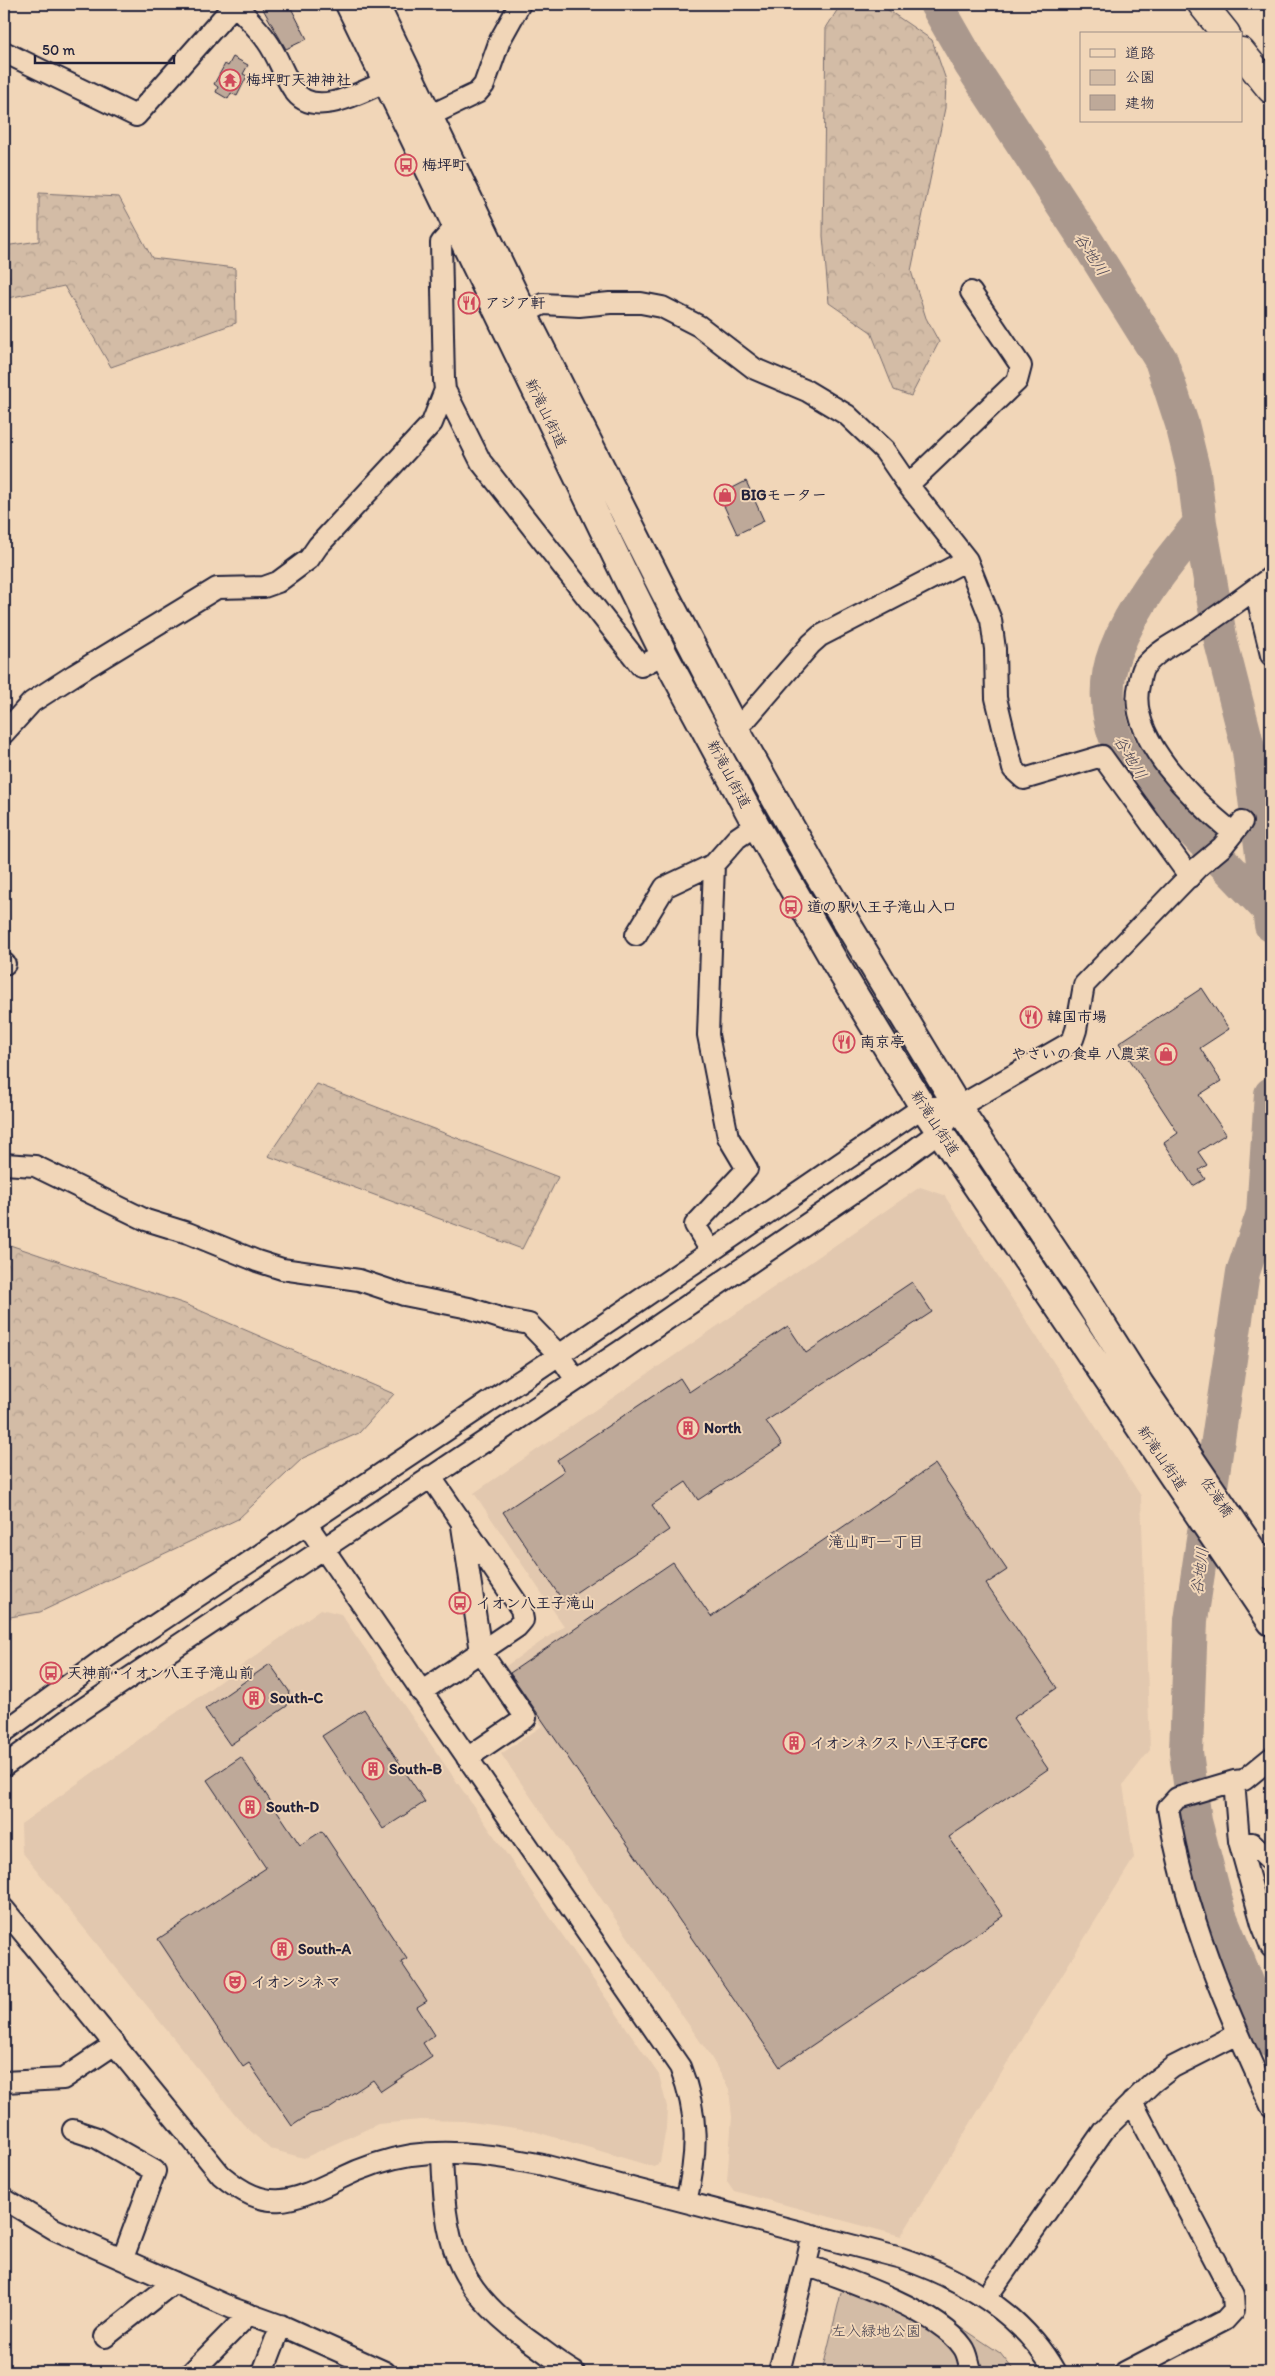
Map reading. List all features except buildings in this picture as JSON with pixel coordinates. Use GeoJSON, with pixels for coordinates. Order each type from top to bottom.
{"type":"FeatureCollection","features":[{"type":"Feature","properties":{"kind":"highway"},"geometry":{"type":"LineString","coordinates":[[1202,4],[1224,32]]}},
{"type":"Feature","properties":{"kind":"highway"},"geometry":{"type":"LineString","coordinates":[[1242,53],[1271,89]]}},
{"type":"Feature","properties":{"kind":"main road","name":"新滝山街道"},"geometry":{"type":"LineString","coordinates":[[349,4],[455,227],[664,654],[756,825],[836,964],[923,1107],[1190,1499]]}},
{"type":"Feature","properties":{"kind":"main road","name":"新滝山街道"},"geometry":{"type":"LineString","coordinates":[[375,4],[524,314],[735,728],[823,883],[958,1107],[1191,1459]]}},
{"type":"Feature","properties":{"kind":"main road","name":"佐滝橋"},"geometry":{"type":"LineString","coordinates":[[1191,1459],[1271,1577]]}},
{"type":"Feature","properties":{"kind":"main road","name":"佐滝橋"},"geometry":{"type":"LineString","coordinates":[[1190,1499],[1271,1622]]}},
{"type":"Feature","properties":{"kind":"street"},"geometry":{"type":"LineString","coordinates":[[4,52],[136,116],[235,4],[268,42],[293,91],[306,102],[321,105],[363,92],[386,81]]}},
{"type":"Feature","properties":{"kind":"street"},"geometry":{"type":"LineString","coordinates":[[429,116],[477,93],[484,85],[500,40],[520,4]]}},
{"type":"Feature","properties":{"kind":"street"},"geometry":{"type":"LineString","coordinates":[[455,227],[441,243],[446,390],[481,462],[641,666],[664,654]]}},
{"type":"Feature","properties":{"kind":"street"},"geometry":{"type":"LineString","coordinates":[[908,485],[1017,381],[1021,366],[971,292]]}},
{"type":"Feature","properties":{"kind":"street"},"geometry":{"type":"LineString","coordinates":[[524,314],[543,304],[579,306],[610,303],[662,307],[676,312],[699,326],[755,369],[807,391],[847,415],[884,450],[908,485],[967,560],[991,620],[995,650],[996,698],[1013,769],[1024,779],[1102,756],[1194,872]]}},
{"type":"Feature","properties":{"kind":"street"},"geometry":{"type":"LineString","coordinates":[[4,733],[32,702],[218,588],[264,587],[278,582],[309,559],[318,546],[432,423],[446,390]]}},
{"type":"Feature","properties":{"kind":"street"},"geometry":{"type":"LineString","coordinates":[[735,728],[748,717],[820,636],[967,560]]}},
{"type":"Feature","properties":{"kind":"street"},"geometry":{"type":"LineString","coordinates":[[4,1766],[81,1710],[576,1380],[940,1131],[958,1107],[1073,1039],[1079,1020],[1084,985],[1232,834],[1203,808],[1162,759],[1140,720],[1137,692],[1142,670],[1158,652],[1206,624],[1271,578]]}},
{"type":"Feature","properties":{"kind":"street"},"geometry":{"type":"LineString","coordinates":[[1252,591],[1271,655]]}},
{"type":"Feature","properties":{"kind":"street"},"geometry":{"type":"LineString","coordinates":[[636,935],[665,887],[714,864],[737,838],[756,825]]}},
{"type":"Feature","properties":{"kind":"street"},"geometry":{"type":"LineString","coordinates":[[711,1251],[695,1225],[747,1169],[728,1137],[708,1035],[714,864]]}},
{"type":"Feature","properties":{"kind":"street"},"geometry":{"type":"LineString","coordinates":[[4,1732],[101,1661],[559,1355],[923,1107],[958,1107]]}},
{"type":"Feature","properties":{"kind":"street"},"geometry":{"type":"LineString","coordinates":[[4,1164],[35,1166],[146,1220],[188,1233],[231,1252],[273,1266],[359,1280],[404,1294],[469,1308],[502,1319],[529,1324],[559,1355],[576,1380]]}},
{"type":"Feature","properties":{"kind":"street"},"geometry":{"type":"LineString","coordinates":[[422,1692],[517,1627],[523,1620],[521,1609],[430,1476]]}},
{"type":"Feature","properties":{"kind":"street"},"geometry":{"type":"LineString","coordinates":[[461,1522],[481,1652],[526,1718],[467,1758]]}},
{"type":"Feature","properties":{"kind":"street"},"geometry":{"type":"LineString","coordinates":[[306,1523],[680,2067],[691,2099],[696,2140],[693,2173],[686,2202]]}},
{"type":"Feature","properties":{"kind":"street"},"geometry":{"type":"LineString","coordinates":[[1271,1758],[1244,1780],[1177,1798],[1168,1808],[1183,1886],[1213,1975],[1271,2106]]}},
{"type":"Feature","properties":{"kind":"street"},"geometry":{"type":"LineString","coordinates":[[1230,1783],[1239,1841],[1262,1924],[1271,1947]]}},
{"type":"Feature","properties":{"kind":"street"},"geometry":{"type":"LineString","coordinates":[[1239,1841],[1252,1843],[1271,1861]]}},
{"type":"Feature","properties":{"kind":"street"},"geometry":{"type":"LineString","coordinates":[[4,1909],[221,2175],[235,2187],[265,2200],[283,2201],[297,2198],[371,2166],[410,2156],[442,2153],[497,2155],[515,2159],[813,2235],[930,2268],[951,2277],[986,2298],[1026,2332],[1048,2358],[1055,2372]]}},
{"type":"Feature","properties":{"kind":"street"},"geometry":{"type":"LineString","coordinates":[[986,2298],[1081,2160],[1104,2130],[1132,2102],[1173,2067],[1238,2034]]}},
{"type":"Feature","properties":{"kind":"street"},"geometry":{"type":"LineString","coordinates":[[4,2082],[62,2078],[114,2044]]}},
{"type":"Feature","properties":{"kind":"street"},"geometry":{"type":"LineString","coordinates":[[1125,2372],[1224,2320],[1234,2310],[1233,2295],[1132,2102]]}},
{"type":"Feature","properties":{"kind":"street"},"geometry":{"type":"LineString","coordinates":[[73,2130],[97,2138],[155,2171],[123,2258]]}},
{"type":"Feature","properties":{"kind":"street"},"geometry":{"type":"LineString","coordinates":[[442,2153],[448,2230],[466,2277],[494,2313],[574,2372]]}},
{"type":"Feature","properties":{"kind":"street"},"geometry":{"type":"LineString","coordinates":[[4,2199],[54,2229],[249,2314],[281,2325],[385,2372]]}},
{"type":"Feature","properties":{"kind":"street"},"geometry":{"type":"LineString","coordinates":[[779,2372],[813,2235]]}},
{"type":"Feature","properties":{"kind":"street"},"geometry":{"type":"LineString","coordinates":[[806,2265],[904,2304],[929,2319],[949,2333],[963,2347],[972,2372]]}},
{"type":"Feature","properties":{"kind":"street"},"geometry":{"type":"LineString","coordinates":[[104,2337],[174,2282]]}},
{"type":"Feature","properties":{"kind":"street"},"geometry":{"type":"LineString","coordinates":[[192,2372],[249,2314]]}},
{"type":"Feature","properties":{"kind":"street"},"geometry":{"type":"LineString","coordinates":[[263,2372],[281,2325]]}},
{"type":"Feature","properties":{"kind":"shaded area","name":"イオン八王子滝山"},"geometry":{"type":"Polygon","coordinates":[[[920,1187],[944,1195],[1141,1496],[1150,1750],[1123,1785],[1134,1858],[901,2236],[734,2191],[727,2181],[732,2117],[729,2089],[711,2057],[501,1754],[542,1726],[503,1668],[564,1626],[474,1493],[920,1187]]]}},
{"type":"Feature","properties":{"kind":"shaded area"},"geometry":{"type":"Polygon","coordinates":[[[321,1609],[341,1614],[659,2075],[667,2107],[666,2128],[660,2162],[654,2167],[530,2130],[463,2121],[420,2120],[378,2124],[304,2158],[270,2149],[243,2124],[22,1852],[21,1824],[321,1609]]]}},
{"type":"Feature","properties":{"kind":"green space"},"geometry":{"type":"Polygon","coordinates":[[[841,4],[879,4],[932,40],[946,80],[945,108],[911,271],[926,318],[939,342],[911,396],[894,390],[871,332],[829,303],[823,236],[826,28],[841,4]]]}},
{"type":"Feature","properties":{"kind":"green space"},"geometry":{"type":"Polygon","coordinates":[[[39,193],[119,197],[152,258],[235,268],[236,323],[111,367],[64,286],[4,299],[4,246],[39,241],[39,193]]]}},
{"type":"Feature","properties":{"kind":"green space"},"geometry":{"type":"Polygon","coordinates":[[[317,1084],[558,1177],[522,1249],[268,1156],[317,1084]]]}},
{"type":"Feature","properties":{"kind":"green space"},"geometry":{"type":"Polygon","coordinates":[[[4,1243],[185,1304],[394,1394],[359,1433],[303,1458],[238,1519],[40,1612],[4,1618],[4,1243]]]}},
{"type":"Feature","properties":{"kind":"green space","name":"左入緑地公園"},"geometry":{"type":"Polygon","coordinates":[[[862,2282],[929,2306],[1000,2353],[1015,2372],[822,2372],[841,2293],[862,2282]]]}},
{"type":"Feature","properties":{"kind":"waterway","name":"谷地川"},"geometry":{"type":"LineString","coordinates":[[936,4],[971,65],[1089,245],[1161,360],[1182,424],[1194,473],[1200,523],[1221,642],[1249,751],[1271,925]]}},
{"type":"Feature","properties":{"kind":"waterway","name":"谷地川"},"geometry":{"type":"LineString","coordinates":[[1200,523],[1152,584],[1122,634],[1109,674],[1108,697],[1110,719],[1122,752],[1137,773],[1269,910]]}},
{"type":"Feature","properties":{"kind":"waterway","name":"谷地川"},"geometry":{"type":"LineString","coordinates":[[1271,1094],[1263,1213],[1243,1272],[1191,1620],[1186,1752],[1195,1821],[1220,1916],[1271,2041]]}},
{"type":"Feature","properties":{"kind":"waterway"},"geometry":{"type":"LineString","coordinates":[[1263,1213],[1271,1223]]}},
{"type":"Feature","properties":{"kind":"place","name":"梅坪町天神神社"},"geometry":{"type":"Point","coordinates":[230,80]}},
{"type":"Feature","properties":{"kind":"place","name":"梅坪町"},"geometry":{"type":"Point","coordinates":[406,165]}},
{"type":"Feature","properties":{"kind":"place","name":"アジア軒"},"geometry":{"type":"Point","coordinates":[469,303]}},
{"type":"Feature","properties":{"kind":"place","name":"BIGモーター"},"geometry":{"type":"Point","coordinates":[725,495]}},
{"type":"Feature","properties":{"kind":"place","name":"道の駅八王子滝山入口"},"geometry":{"type":"Point","coordinates":[791,907]}},
{"type":"Feature","properties":{"kind":"place","name":"韓国市場"},"geometry":{"type":"Point","coordinates":[1031,1017]}},
{"type":"Feature","properties":{"kind":"place","name":"南京亭"},"geometry":{"type":"Point","coordinates":[844,1042]}},
{"type":"Feature","properties":{"kind":"place","name":"やさいの食卓 八農菜"},"geometry":{"type":"Point","coordinates":[1166,1054]}},
{"type":"Feature","properties":{"kind":"place","name":"North"},"geometry":{"type":"Point","coordinates":[688,1428]}},
{"type":"Feature","properties":{"kind":"place","name":"イオン八王子滝山"},"geometry":{"type":"Point","coordinates":[460,1603]}},
{"type":"Feature","properties":{"kind":"place","name":"天神前･イオン八王子滝山前"},"geometry":{"type":"Point","coordinates":[51,1673]}},
{"type":"Feature","properties":{"kind":"place","name":"South-C"},"geometry":{"type":"Point","coordinates":[254,1698]}},
{"type":"Feature","properties":{"kind":"place","name":"イオンネクスト八王子CFC"},"geometry":{"type":"Point","coordinates":[794,1743]}},
{"type":"Feature","properties":{"kind":"place","name":"South-B"},"geometry":{"type":"Point","coordinates":[373,1769]}},
{"type":"Feature","properties":{"kind":"place","name":"South-D"},"geometry":{"type":"Point","coordinates":[250,1807]}},
{"type":"Feature","properties":{"kind":"place","name":"South-A"},"geometry":{"type":"Point","coordinates":[282,1949]}},
{"type":"Feature","properties":{"kind":"place","name":"イオンシネマ"},"geometry":{"type":"Point","coordinates":[235,1982]}},
{"type":"Feature","properties":{"kind":"district","name":"滝山町一丁目"},"geometry":{"type":"Point","coordinates":[876,1541]}}]}
